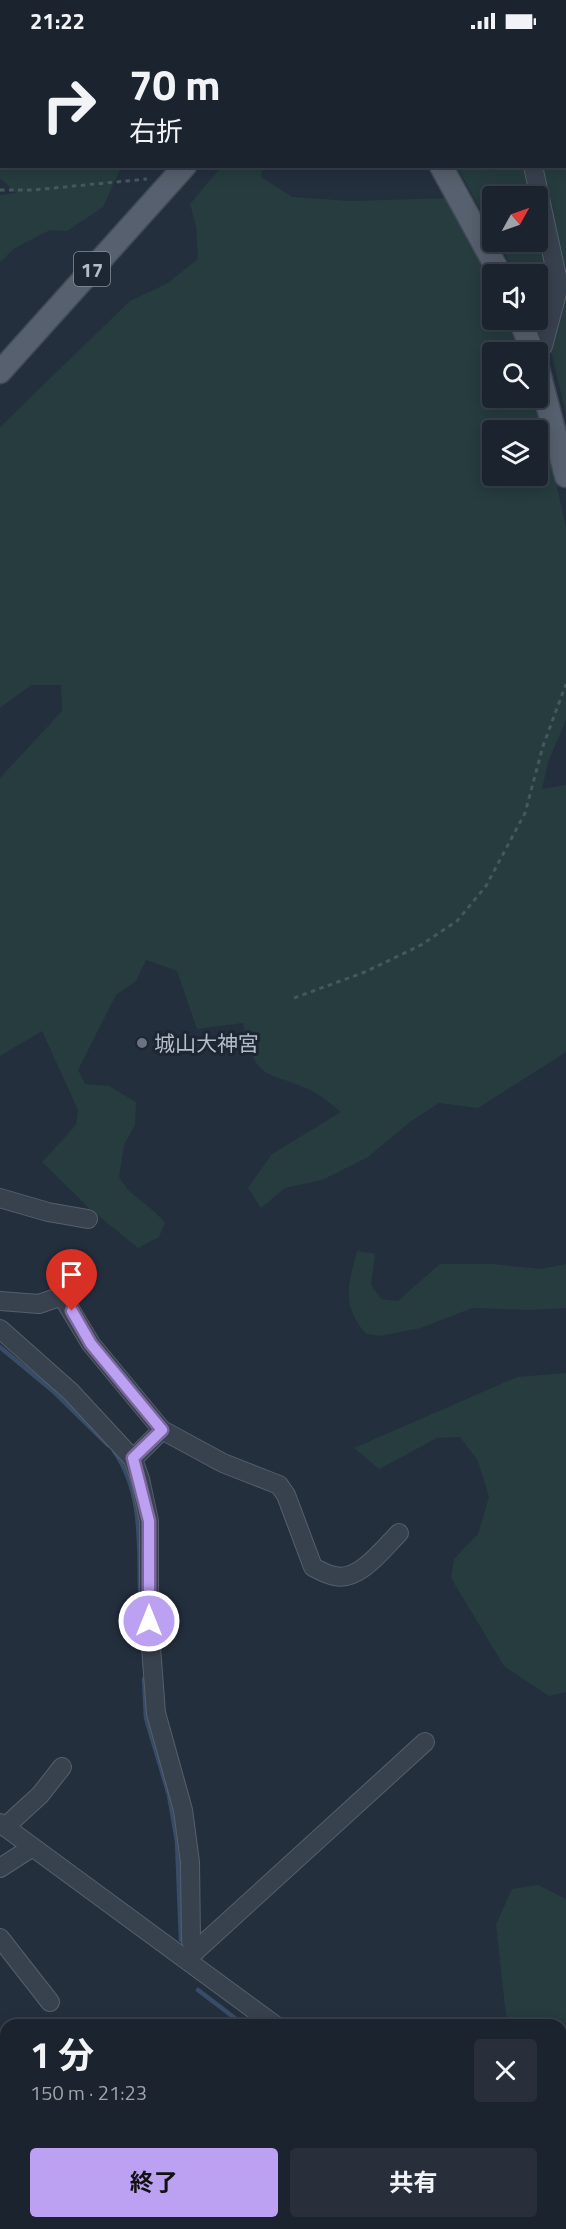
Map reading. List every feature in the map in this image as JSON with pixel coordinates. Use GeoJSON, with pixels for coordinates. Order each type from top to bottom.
{"type":"FeatureCollection","features":[{"type":"Feature","properties":{"kind":"main road","name":"17"},"geometry":{"type":"LineString","coordinates":[[0,372],[182,168]]}},
{"type":"Feature","properties":{"kind":"main road"},"geometry":{"type":"LineString","coordinates":[[442,168],[495,264]]}},
{"type":"Feature","properties":{"kind":"main road"},"geometry":{"type":"LineString","coordinates":[[548,407],[566,476]]}},
{"type":"Feature","properties":{"kind":"street"},"geometry":{"type":"LineString","coordinates":[[533,168],[558,286],[544,342]]}},
{"type":"Feature","properties":{"kind":"street"},"geometry":{"type":"LineString","coordinates":[[0,1198],[88,1219]]}},
{"type":"Feature","properties":{"kind":"street"},"geometry":{"type":"LineString","coordinates":[[0,1301],[39,1304],[62,1296],[91,1344],[162,1430],[224,1463],[279,1485],[286,1495],[313,1567],[334,1576],[347,1577],[368,1563],[399,1533]]}},
{"type":"Feature","properties":{"kind":"street"},"geometry":{"type":"LineString","coordinates":[[0,1329],[71,1392],[133,1458],[149,1521],[149,1621],[156,1713],[183,1810],[190,1862],[192,1955]]}},
{"type":"Feature","properties":{"kind":"street"},"geometry":{"type":"LineString","coordinates":[[133,1458],[162,1430]]}},
{"type":"Feature","properties":{"kind":"street"},"geometry":{"type":"LineString","coordinates":[[192,1955],[425,1742]]}},
{"type":"Feature","properties":{"kind":"street"},"geometry":{"type":"LineString","coordinates":[[62,1767],[40,1795],[3,1825],[165,1947],[192,1955],[267,2019]]}},
{"type":"Feature","properties":{"kind":"street"},"geometry":{"type":"LineString","coordinates":[[0,1868],[31,1848]]}},
{"type":"Feature","properties":{"kind":"street"},"geometry":{"type":"LineString","coordinates":[[0,1938],[50,2002]]}},
{"type":"Feature","properties":{"kind":"path"},"geometry":{"type":"LineString","coordinates":[[0,190],[33,190],[147,179],[166,187]]}},
{"type":"Feature","properties":{"kind":"path"},"geometry":{"type":"LineString","coordinates":[[294,998],[365,972],[421,945],[458,921],[486,886],[525,813],[543,746],[566,684]]}},
{"type":"Feature","properties":{"kind":"green space"},"geometry":{"type":"Polygon","coordinates":[[[0,168],[121,168],[103,207],[67,231],[50,230],[15,248],[0,262],[0,195],[16,193],[0,178],[0,168]]]}},
{"type":"Feature","properties":{"kind":"green space"},"geometry":{"type":"Polygon","coordinates":[[[220,168],[262,168],[261,177],[292,197],[350,201],[451,198],[485,264],[482,264],[482,330],[516,330],[520,342],[482,342],[482,408],[539,408],[542,420],[482,420],[482,486],[548,486],[548,447],[566,527],[566,720],[548,762],[542,789],[566,785],[566,1052],[478,1108],[439,1103],[410,1122],[368,1157],[322,1180],[285,1188],[261,1208],[248,1188],[272,1154],[341,1112],[314,1092],[265,1072],[253,1057],[243,1023],[197,1029],[177,971],[146,960],[136,981],[116,995],[78,1070],[85,1084],[109,1086],[136,1102],[135,1125],[124,1145],[119,1177],[129,1191],[165,1223],[159,1237],[138,1248],[89,1208],[42,1162],[76,1125],[78,1110],[42,1031],[0,1056],[0,778],[62,711],[61,685],[31,685],[0,708],[0,427],[130,301],[168,283],[198,259],[196,226],[190,204],[220,168]]]}},
{"type":"Feature","properties":{"kind":"green space"},"geometry":{"type":"Polygon","coordinates":[[[458,168],[566,168],[566,414],[549,343],[543,330],[548,330],[548,264],[510,264],[504,252],[548,252],[548,186],[482,186],[482,212],[458,168]]]}},
{"type":"Feature","properties":{"kind":"green space"},"geometry":{"type":"Polygon","coordinates":[[[357,1251],[375,1254],[371,1285],[381,1299],[398,1301],[440,1264],[492,1264],[541,1269],[566,1264],[566,1308],[529,1310],[472,1308],[421,1328],[380,1336],[366,1334],[358,1324],[350,1304],[349,1285],[357,1251]]]}},
{"type":"Feature","properties":{"kind":"green space"},"geometry":{"type":"Polygon","coordinates":[[[566,1373],[566,1692],[549,1696],[504,1666],[451,1578],[454,1559],[478,1534],[489,1497],[478,1461],[460,1437],[437,1438],[379,1469],[354,1448],[517,1377],[566,1373]]]}},
{"type":"Feature","properties":{"kind":"green space"},"geometry":{"type":"Polygon","coordinates":[[[538,1885],[566,1899],[566,2019],[506,2019],[496,1924],[512,1889],[538,1885]]]}},
{"type":"Feature","properties":{"kind":"waterway"},"geometry":{"type":"LineString","coordinates":[[0,1347],[53,1391],[108,1445]]}},
{"type":"Feature","properties":{"kind":"waterway"},"geometry":{"type":"LineString","coordinates":[[114,1451],[123,1467],[135,1501],[138,1519],[140,1593]]}},
{"type":"Feature","properties":{"kind":"waterway"},"geometry":{"type":"LineString","coordinates":[[144,1679],[146,1718],[169,1795],[177,1841],[181,1940]]}},
{"type":"Feature","properties":{"kind":"waterway"},"geometry":{"type":"LineString","coordinates":[[198,1990],[236,2019]]}},
{"type":"Feature","properties":{"kind":"place","name":"城山大神宮"},"geometry":{"type":"Point","coordinates":[142,1043]}},
{"type":"Feature","properties":{"kind":"route"},"geometry":{"type":"LineString","coordinates":[[72,1311],[91,1344],[162,1430],[133,1458],[149,1521],[149,1621]]}}]}
